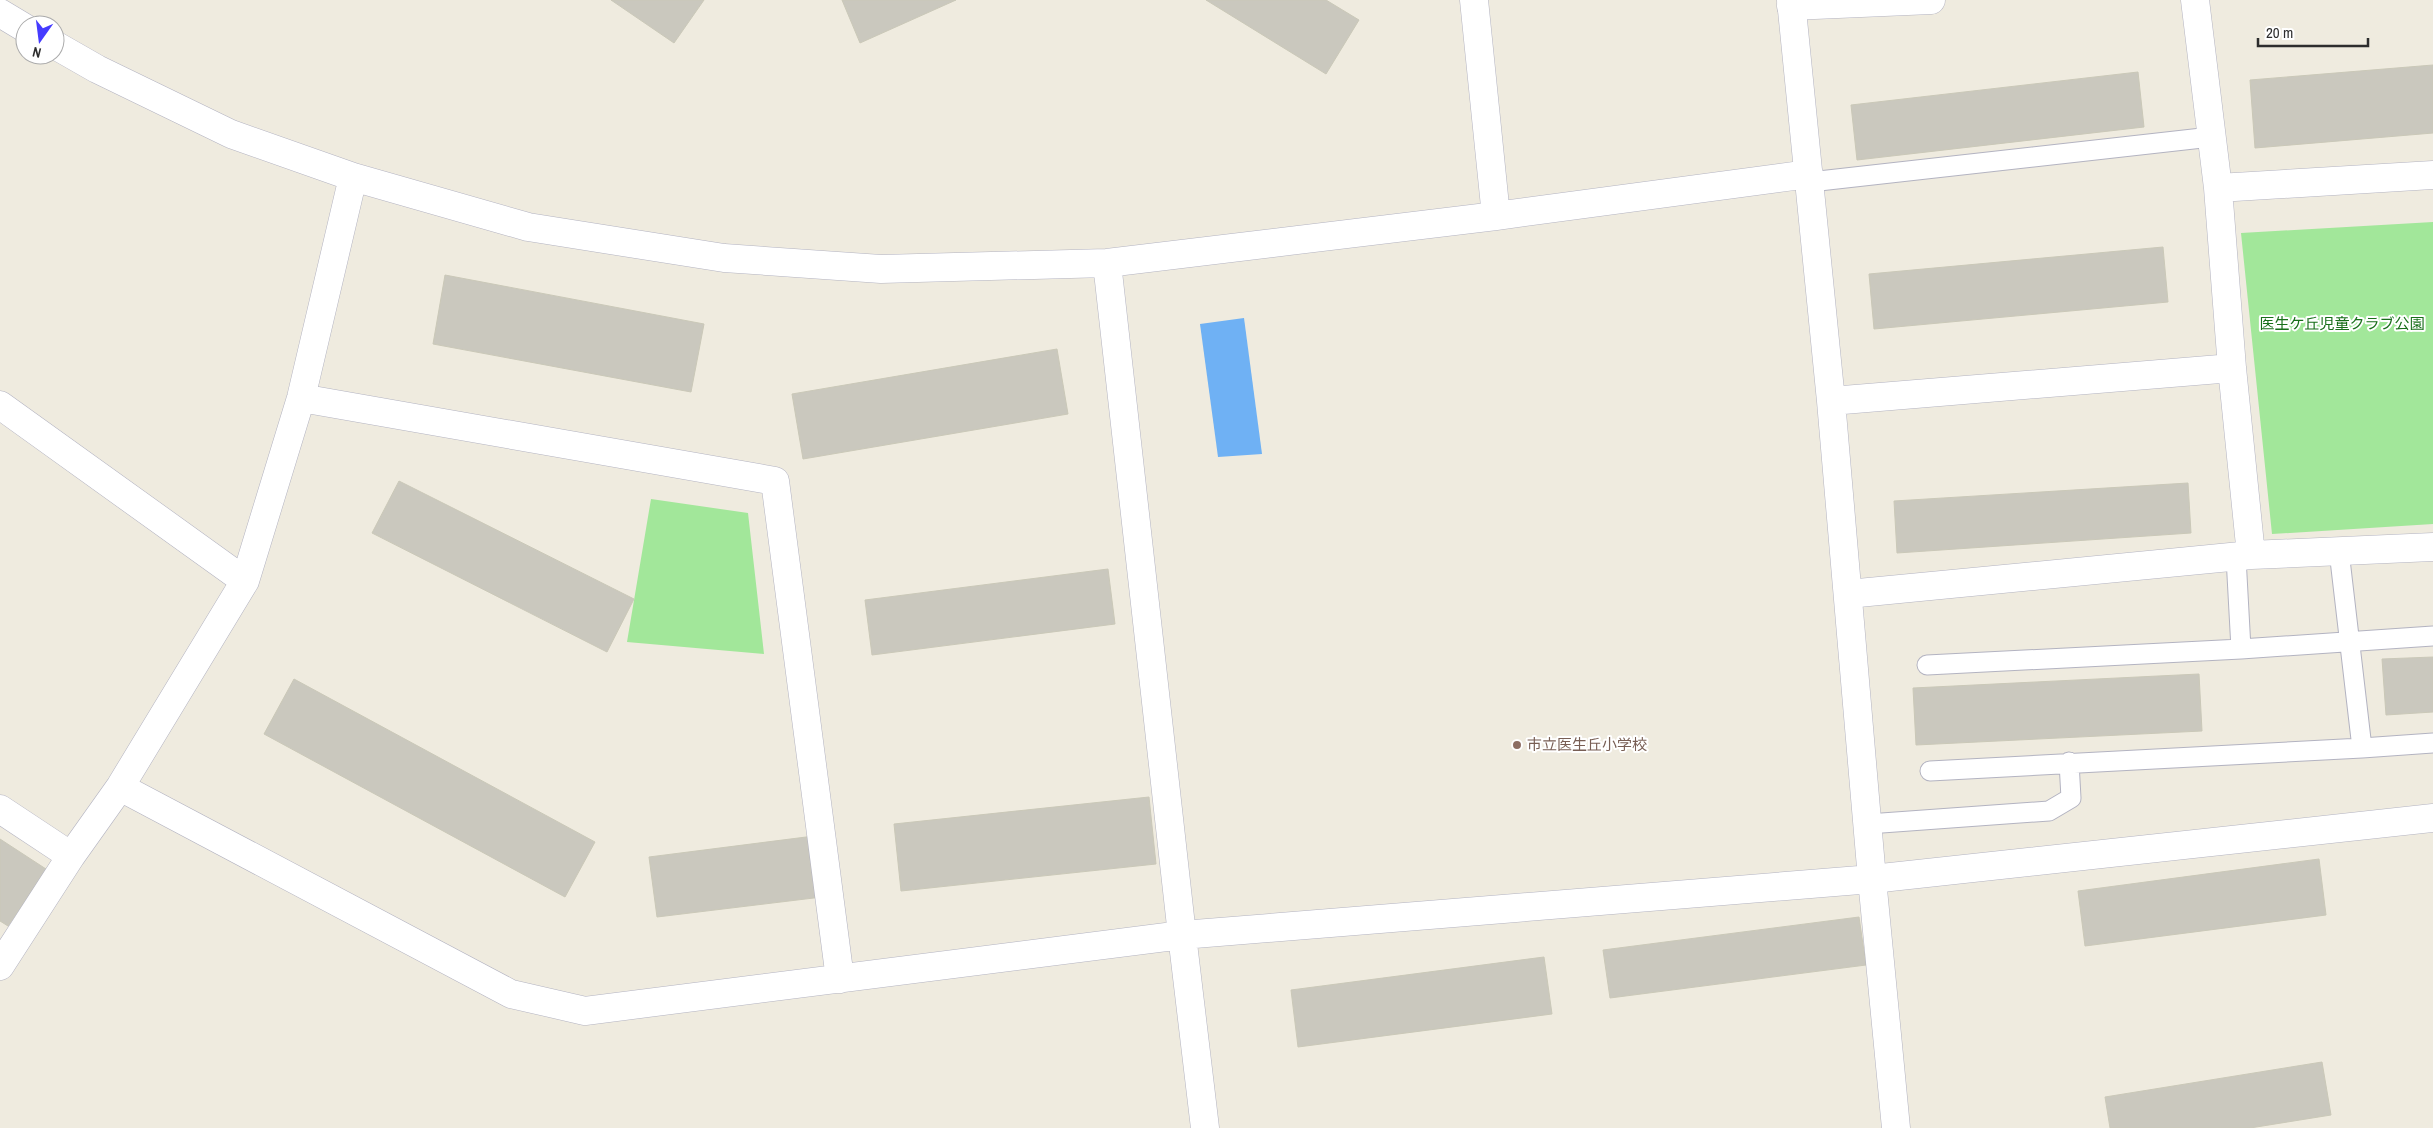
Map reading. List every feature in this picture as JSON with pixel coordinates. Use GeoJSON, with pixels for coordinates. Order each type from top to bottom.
{"type":"FeatureCollection","features":[{"type":"Feature","properties":{"kind":"street"},"geometry":{"type":"LineString","coordinates":[[1474,0],[1496,216]]}},
{"type":"Feature","properties":{"kind":"street"},"geometry":{"type":"LineString","coordinates":[[1896,1128],[1872,879],[1831,400],[1791,3],[1931,0]]}},
{"type":"Feature","properties":{"kind":"street"},"geometry":{"type":"LineString","coordinates":[[2195,0],[2218,188],[2232,368],[2243,556]]}},
{"type":"Feature","properties":{"kind":"street"},"geometry":{"type":"LineString","coordinates":[[0,13],[15,22]]}},
{"type":"Feature","properties":{"kind":"street"},"geometry":{"type":"LineString","coordinates":[[65,51],[97,70],[231,134],[353,177],[528,227],[724,258],[881,269],[1107,263],[1810,178]]}},
{"type":"Feature","properties":{"kind":"street"},"geometry":{"type":"LineString","coordinates":[[2218,188],[2433,175]]}},
{"type":"Feature","properties":{"kind":"street"},"geometry":{"type":"LineString","coordinates":[[0,966],[71,856],[120,787],[245,581],[301,398],[353,177]]}},
{"type":"Feature","properties":{"kind":"street"},"geometry":{"type":"LineString","coordinates":[[1107,263],[1205,1128]]}},
{"type":"Feature","properties":{"kind":"street"},"geometry":{"type":"LineString","coordinates":[[1831,400],[2232,368]]}},
{"type":"Feature","properties":{"kind":"street"},"geometry":{"type":"LineString","coordinates":[[301,398],[775,481],[840,979]]}},
{"type":"Feature","properties":{"kind":"street"},"geometry":{"type":"LineString","coordinates":[[0,405],[245,581]]}},
{"type":"Feature","properties":{"kind":"street"},"geometry":{"type":"LineString","coordinates":[[1848,594],[2243,556],[2433,547]]}},
{"type":"Feature","properties":{"kind":"street"},"geometry":{"type":"LineString","coordinates":[[120,787],[511,994],[585,1011],[1182,935],[1872,879],[2433,818]]}},
{"type":"Feature","properties":{"kind":"street"},"geometry":{"type":"LineString","coordinates":[[0,809],[71,856]]}},
{"type":"Feature","properties":{"kind":"lane"},"geometry":{"type":"LineString","coordinates":[[1810,178],[2211,138]]}},
{"type":"Feature","properties":{"kind":"lane"},"geometry":{"type":"LineString","coordinates":[[2338,551],[2362,748]]}},
{"type":"Feature","properties":{"kind":"lane"},"geometry":{"type":"LineString","coordinates":[[2241,648],[2243,556]]}},
{"type":"Feature","properties":{"kind":"lane"},"geometry":{"type":"LineString","coordinates":[[1927,665],[2433,636]]}},
{"type":"Feature","properties":{"kind":"lane"},"geometry":{"type":"LineString","coordinates":[[1930,771],[2433,743]]}},
{"type":"Feature","properties":{"kind":"lane"},"geometry":{"type":"LineString","coordinates":[[1868,824],[2049,811],[2071,798],[2069,762]]}},
{"type":"Feature","properties":{"kind":"green space","name":"医生ケ丘児童クラブ公園"},"geometry":{"type":"Polygon","coordinates":[[[2433,222],[2433,524],[2272,534],[2241,233],[2433,222]]]}},
{"type":"Feature","properties":{"kind":"green space"},"geometry":{"type":"Polygon","coordinates":[[[651,499],[748,513],[764,654],[627,642],[651,499]]]}},
{"type":"Feature","properties":{"kind":"water"},"geometry":{"type":"Polygon","coordinates":[[[1244,318],[1262,454],[1218,457],[1200,324],[1244,318]]]}},
{"type":"Feature","properties":{"kind":"building"},"geometry":{"type":"Polygon","coordinates":[[[611,0],[704,0],[674,43],[611,0]]]}},
{"type":"Feature","properties":{"kind":"building"},"geometry":{"type":"Polygon","coordinates":[[[842,0],[956,0],[860,43],[842,0]]]}},
{"type":"Feature","properties":{"kind":"building"},"geometry":{"type":"Polygon","coordinates":[[[1206,0],[1326,0],[1359,20],[1326,74],[1206,0]]]}},
{"type":"Feature","properties":{"kind":"building"},"geometry":{"type":"Polygon","coordinates":[[[2433,65],[2433,133],[2255,148],[2250,80],[2433,65]]]}},
{"type":"Feature","properties":{"kind":"building"},"geometry":{"type":"Polygon","coordinates":[[[2138,72],[2144,127],[1857,160],[1851,105],[2138,72]]]}},
{"type":"Feature","properties":{"kind":"building"},"geometry":{"type":"Polygon","coordinates":[[[2163,247],[2168,302],[1874,329],[1869,274],[2163,247]]]}},
{"type":"Feature","properties":{"kind":"building"},"geometry":{"type":"Polygon","coordinates":[[[445,275],[704,324],[691,392],[433,344],[445,275]]]}},
{"type":"Feature","properties":{"kind":"building"},"geometry":{"type":"Polygon","coordinates":[[[1057,349],[1068,414],[803,459],[792,394],[1057,349]]]}},
{"type":"Feature","properties":{"kind":"building"},"geometry":{"type":"Polygon","coordinates":[[[399,481],[634,599],[607,652],[372,533],[399,481]]]}},
{"type":"Feature","properties":{"kind":"building"},"geometry":{"type":"Polygon","coordinates":[[[2188,483],[2191,533],[1897,553],[1894,501],[2188,483]]]}},
{"type":"Feature","properties":{"kind":"building"},"geometry":{"type":"Polygon","coordinates":[[[1108,569],[1115,624],[872,655],[865,600],[1108,569]]]}},
{"type":"Feature","properties":{"kind":"building"},"geometry":{"type":"Polygon","coordinates":[[[2433,657],[2433,712],[2386,715],[2382,659],[2433,657]]]}},
{"type":"Feature","properties":{"kind":"building"},"geometry":{"type":"Polygon","coordinates":[[[2199,674],[2202,731],[1916,745],[1913,688],[2199,674]]]}},
{"type":"Feature","properties":{"kind":"building"},"geometry":{"type":"Polygon","coordinates":[[[294,679],[595,842],[565,897],[264,734],[294,679]]]}},
{"type":"Feature","properties":{"kind":"building"},"geometry":{"type":"Polygon","coordinates":[[[1149,797],[1156,864],[901,891],[894,824],[1149,797]]]}},
{"type":"Feature","properties":{"kind":"building"},"geometry":{"type":"Polygon","coordinates":[[[814,836],[822,897],[657,917],[649,857],[814,836]]]}},
{"type":"Feature","properties":{"kind":"building"},"geometry":{"type":"Polygon","coordinates":[[[0,839],[46,869],[8,926],[0,921],[0,839]]]}},
{"type":"Feature","properties":{"kind":"building"},"geometry":{"type":"Polygon","coordinates":[[[2319,859],[2326,915],[2085,946],[2078,891],[2319,859]]]}},
{"type":"Feature","properties":{"kind":"building"},"geometry":{"type":"Polygon","coordinates":[[[1859,917],[1866,965],[1610,998],[1603,950],[1859,917]]]}},
{"type":"Feature","properties":{"kind":"building"},"geometry":{"type":"Polygon","coordinates":[[[1544,957],[1552,1014],[1298,1047],[1291,990],[1544,957]]]}},
{"type":"Feature","properties":{"kind":"building"},"geometry":{"type":"Polygon","coordinates":[[[2322,1062],[2331,1115],[2250,1128],[2110,1128],[2105,1097],[2322,1062]]]}},
{"type":"Feature","properties":{"kind":"place","name":"市立医生丘小学校"},"geometry":{"type":"Point","coordinates":[1517,745]}}]}
